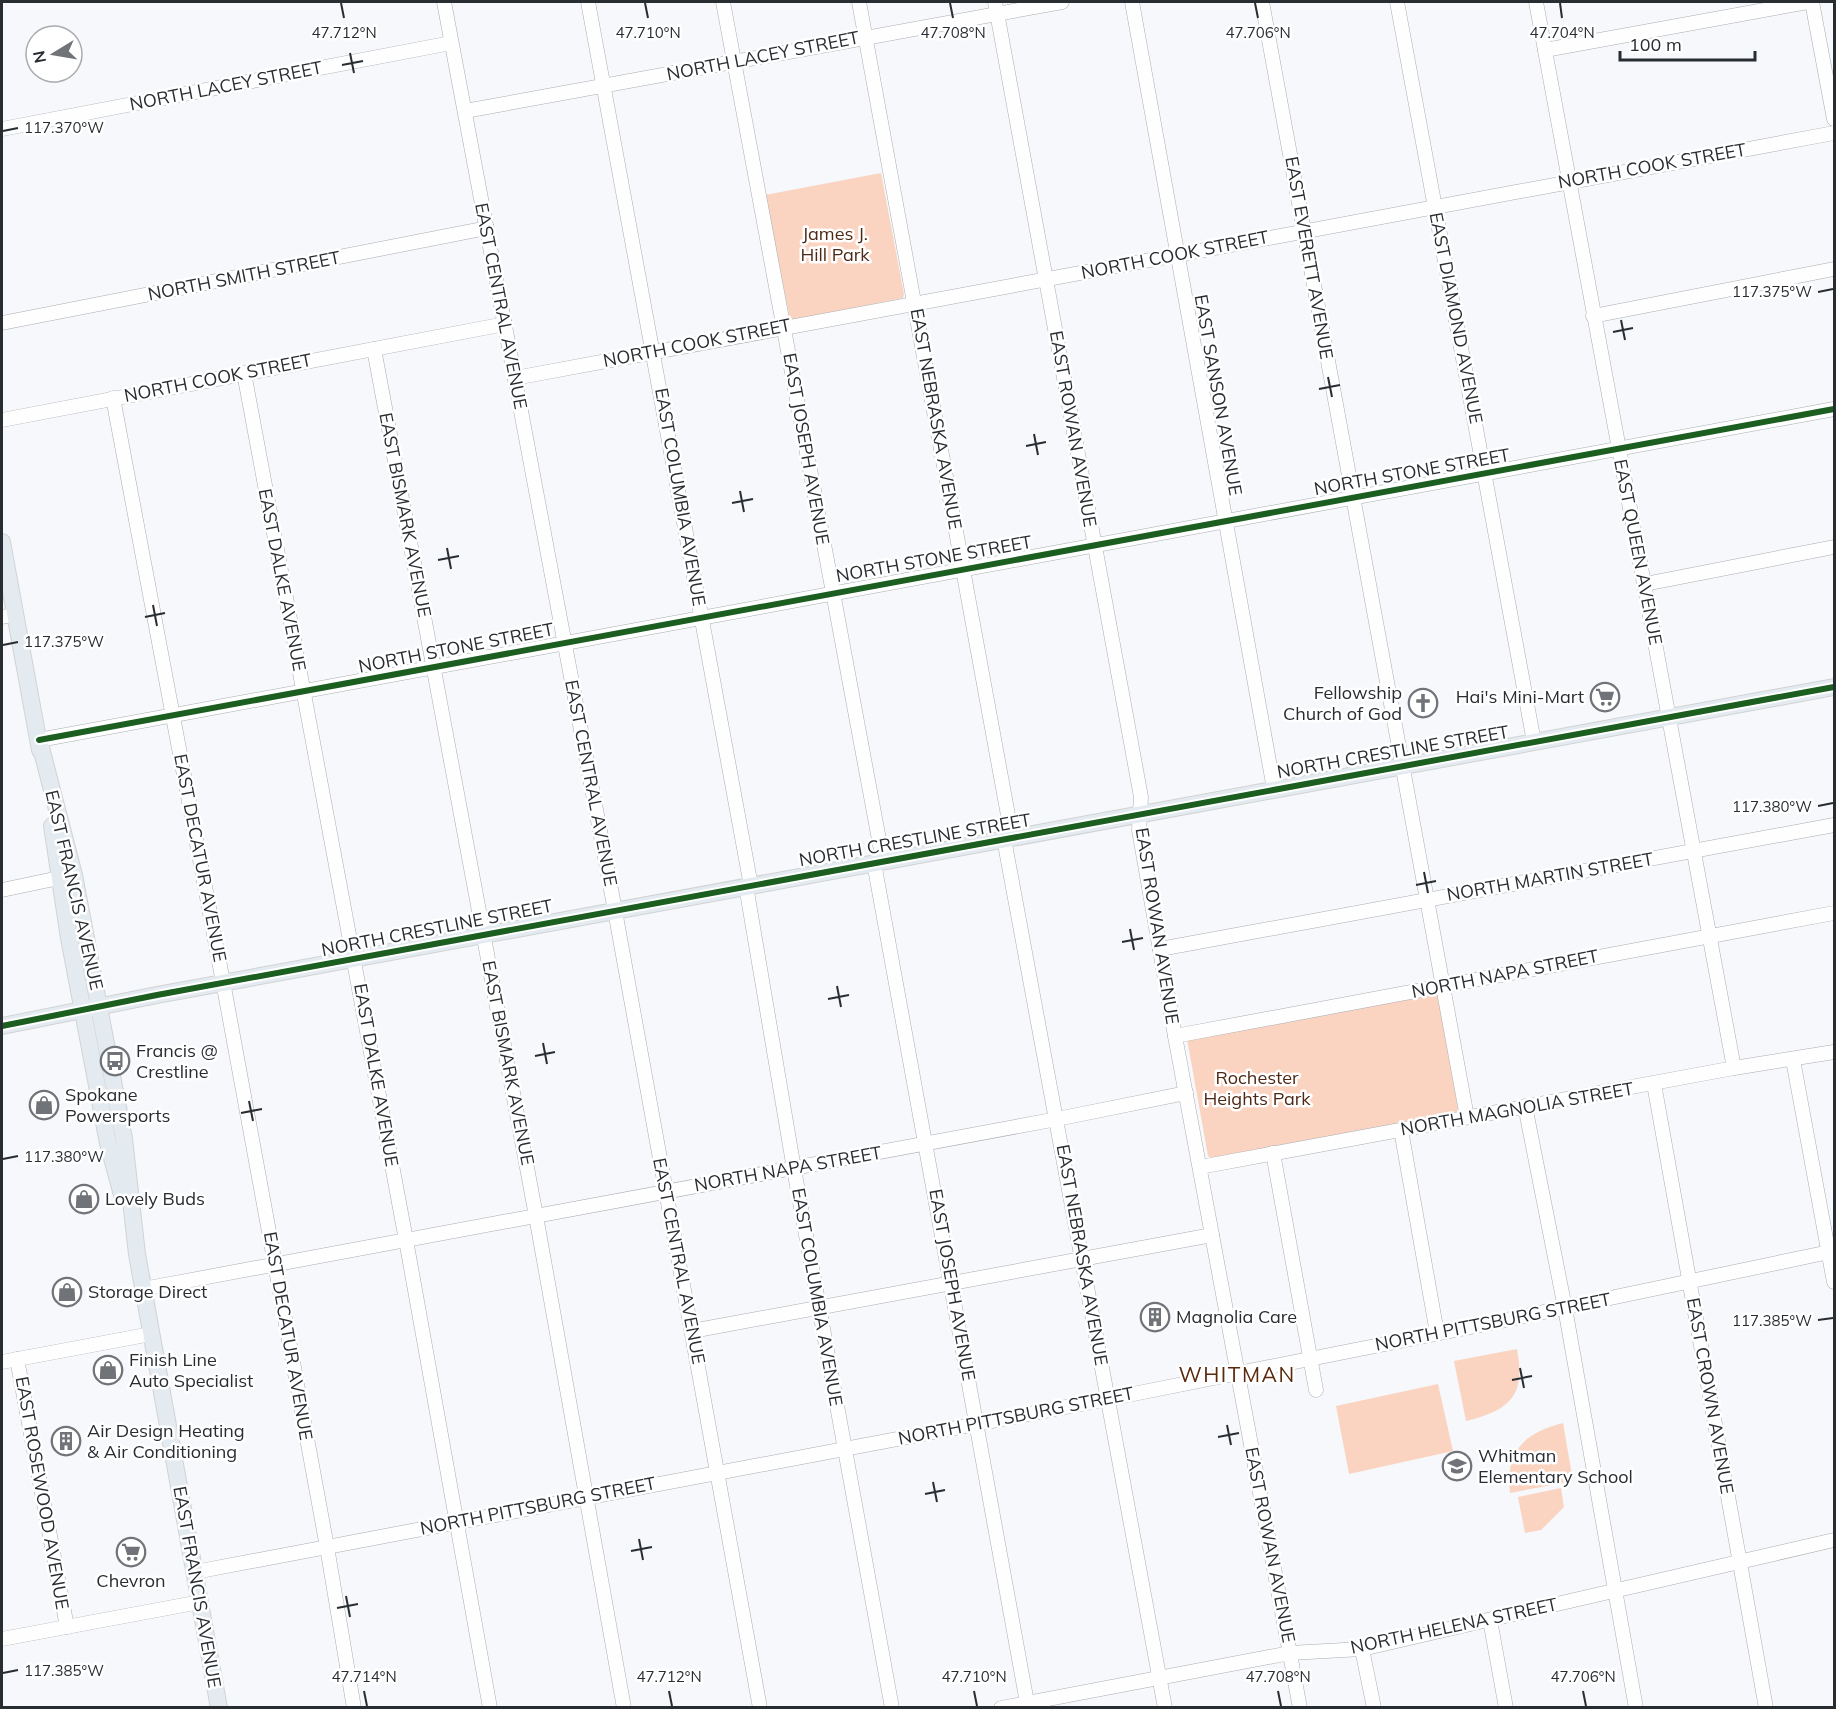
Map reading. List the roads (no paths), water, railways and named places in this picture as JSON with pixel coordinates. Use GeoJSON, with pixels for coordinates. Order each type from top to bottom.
{"type":"FeatureCollection","features":[{"type":"Feature","properties":{"kind":"main road","name":"EAST FRANCIS AVENUE"},"geometry":{"type":"LineString","coordinates":[[2,542],[9,616],[74,875],[91,1008]]}},
{"type":"Feature","properties":{"kind":"main road","name":"NORTH CRESTLINE STREET"},"geometry":{"type":"LineString","coordinates":[[2,1026],[1140,813],[1834,687]]}},
{"type":"Feature","properties":{"kind":"main road","name":"EAST FRANCIS AVENUE"},"geometry":{"type":"LineString","coordinates":[[39,740],[59,878],[124,1140],[137,1254],[219,1707]]}},
{"type":"Feature","properties":{"kind":"street","name":"EAST CENTRAL AVENUE"},"geometry":{"type":"LineString","coordinates":[[444,2],[615,911],[760,1707]]}},
{"type":"Feature","properties":{"kind":"street","name":"EAST COLUMBIA AVENUE"},"geometry":{"type":"LineString","coordinates":[[588,2],[702,617],[749,886],[794,1168],[892,1707]]}},
{"type":"Feature","properties":{"kind":"street","name":"EAST JOSEPH AVENUE"},"geometry":{"type":"LineString","coordinates":[[723,2],[832,593],[926,1144],[1028,1705]]}},
{"type":"Feature","properties":{"kind":"street","name":"EAST NEBRASKA AVENUE"},"geometry":{"type":"LineString","coordinates":[[859,2],[963,570],[1082,1260],[1165,1707]]}},
{"type":"Feature","properties":{"kind":"street","name":"NORTH LACEY STREET"},"geometry":{"type":"LineString","coordinates":[[465,111],[865,37],[996,7],[1062,2]]}},
{"type":"Feature","properties":{"kind":"street","name":"EAST SANSON AVENUE"},"geometry":{"type":"LineString","coordinates":[[1132,2],[1274,789]]}},
{"type":"Feature","properties":{"kind":"street","name":"EAST EVERETT AVENUE"},"geometry":{"type":"LineString","coordinates":[[1262,2],[1467,1117]]}},
{"type":"Feature","properties":{"kind":"street","name":"EAST DIAMOND AVENUE"},"geometry":{"type":"LineString","coordinates":[[1397,2],[1534,742]]}},
{"type":"Feature","properties":{"kind":"street","name":"EAST QUEEN AVENUE"},"geometry":{"type":"LineString","coordinates":[[1536,2],[1734,1068]]}},
{"type":"Feature","properties":{"kind":"street"},"geometry":{"type":"LineString","coordinates":[[1545,50],[1810,2],[1834,119]]}},
{"type":"Feature","properties":{"kind":"street","name":"EAST ROWAN AVENUE"},"geometry":{"type":"LineString","coordinates":[[996,7],[1141,797],[1139,830],[1175,1036],[1300,1707]]}},
{"type":"Feature","properties":{"kind":"street","name":"NORTH LACEY STREET"},"geometry":{"type":"LineString","coordinates":[[2,129],[452,43]]}},
{"type":"Feature","properties":{"kind":"street","name":"NORTH COOK STREET"},"geometry":{"type":"LineString","coordinates":[[515,378],[1834,133]]}},
{"type":"Feature","properties":{"kind":"street","name":"NORTH SMITH STREET"},"geometry":{"type":"LineString","coordinates":[[2,323],[487,228]]}},
{"type":"Feature","properties":{"kind":"street"},"geometry":{"type":"LineString","coordinates":[[1593,316],[1834,269]]}},
{"type":"Feature","properties":{"kind":"street","name":"NORTH COOK STREET"},"geometry":{"type":"LineString","coordinates":[[2,420],[505,324]]}},
{"type":"Feature","properties":{"kind":"street","name":"EAST BISMARK AVENUE"},"geometry":{"type":"LineString","coordinates":[[374,349],[536,1216],[624,1707]]}},
{"type":"Feature","properties":{"kind":"street","name":"EAST DALKE AVENUE"},"geometry":{"type":"LineString","coordinates":[[244,373],[406,1240],[490,1707]]}},
{"type":"Feature","properties":{"kind":"street","name":"EAST DECATUR AVENUE"},"geometry":{"type":"LineString","coordinates":[[113,398],[224,983],[354,1707]]}},
{"type":"Feature","properties":{"kind":"street","name":"NORTH STONE STREET"},"geometry":{"type":"LineString","coordinates":[[39,740],[1834,409]]}},
{"type":"Feature","properties":{"kind":"street"},"geometry":{"type":"LineString","coordinates":[[1645,584],[1834,547]]}},
{"type":"Feature","properties":{"kind":"street","name":"NORTH MARTIN STREET"},"geometry":{"type":"LineString","coordinates":[[1160,949],[1834,825]]}},
{"type":"Feature","properties":{"kind":"street"},"geometry":{"type":"LineString","coordinates":[[2,890],[59,878]]}},
{"type":"Feature","properties":{"kind":"street","name":"NORTH NAPA STREET"},"geometry":{"type":"LineString","coordinates":[[1175,1036],[1834,913]]}},
{"type":"Feature","properties":{"kind":"street","name":"NORTH MAGNOLIA STREET"},"geometry":{"type":"LineString","coordinates":[[1200,1167],[1734,1068],[1834,1053]]}},
{"type":"Feature","properties":{"kind":"street"},"geometry":{"type":"LineString","coordinates":[[1793,1060],[1832,1251],[1834,1282]]}},
{"type":"Feature","properties":{"kind":"street","name":"EAST CROWN AVENUE"},"geometry":{"type":"LineString","coordinates":[[1654,1084],[1766,1707]]}},
{"type":"Feature","properties":{"kind":"street","name":"NORTH NAPA STREET"},"geometry":{"type":"LineString","coordinates":[[143,1289],[926,1144],[1186,1093]]}},
{"type":"Feature","properties":{"kind":"street"},"geometry":{"type":"LineString","coordinates":[[1525,1106],[1636,1707]]}},
{"type":"Feature","properties":{"kind":"street"},"geometry":{"type":"LineString","coordinates":[[1401,1130],[1437,1333]]}},
{"type":"Feature","properties":{"kind":"street"},"geometry":{"type":"LineString","coordinates":[[1273,1153],[1316,1390]]}},
{"type":"Feature","properties":{"kind":"street"},"geometry":{"type":"LineString","coordinates":[[692,1331],[1212,1235]]}},
{"type":"Feature","properties":{"kind":"street","name":"NORTH PITTSBURG STREET"},"geometry":{"type":"LineString","coordinates":[[195,1572],[1108,1399],[1564,1308],[1832,1251]]}},
{"type":"Feature","properties":{"kind":"street"},"geometry":{"type":"LineString","coordinates":[[2,1362],[151,1334]]}},
{"type":"Feature","properties":{"kind":"street","name":"EAST ROSEWOOD AVENUE"},"geometry":{"type":"LineString","coordinates":[[17,1359],[67,1627]]}},
{"type":"Feature","properties":{"kind":"street","name":"NORTH HELENA STREET"},"geometry":{"type":"LineString","coordinates":[[1001,1707],[1028,1705],[1160,1676],[1290,1653],[1362,1649],[1834,1540]]}},
{"type":"Feature","properties":{"kind":"street"},"geometry":{"type":"LineString","coordinates":[[2,1639],[200,1602]]}},
{"type":"Feature","properties":{"kind":"street"},"geometry":{"type":"LineString","coordinates":[[1490,1620],[1506,1707]]}},
{"type":"Feature","properties":{"kind":"street"},"geometry":{"type":"LineString","coordinates":[[1362,1649],[1374,1707]]}},
{"type":"Feature","properties":{"kind":"place","name":"Hai's Mini-Mart"},"geometry":{"type":"Point","coordinates":[1605,697]}},
{"type":"Feature","properties":{"kind":"place","name":"Fellowship Church of God"},"geometry":{"type":"Point","coordinates":[1423,703]}},
{"type":"Feature","properties":{"kind":"place","name":"Francis @ Crestline"},"geometry":{"type":"Point","coordinates":[115,1061]}},
{"type":"Feature","properties":{"kind":"place","name":"Spokane Powersports"},"geometry":{"type":"Point","coordinates":[44,1105]}},
{"type":"Feature","properties":{"kind":"place","name":"Lovely Buds"},"geometry":{"type":"Point","coordinates":[84,1199]}},
{"type":"Feature","properties":{"kind":"place","name":"Storage Direct"},"geometry":{"type":"Point","coordinates":[67,1292]}},
{"type":"Feature","properties":{"kind":"place","name":"Magnolia Care"},"geometry":{"type":"Point","coordinates":[1155,1317]}},
{"type":"Feature","properties":{"kind":"place","name":"Finish Line Auto Specialist"},"geometry":{"type":"Point","coordinates":[108,1370]}},
{"type":"Feature","properties":{"kind":"place","name":"Air Design Heating & Air Conditioning"},"geometry":{"type":"Point","coordinates":[66,1441]}},
{"type":"Feature","properties":{"kind":"place","name":"Whitman Elementary School"},"geometry":{"type":"Point","coordinates":[1457,1466]}},
{"type":"Feature","properties":{"kind":"place","name":"Chevron"},"geometry":{"type":"Point","coordinates":[131,1552]}},
{"type":"Feature","properties":{"kind":"district","name":"WHITMAN"},"geometry":{"type":"Point","coordinates":[1237,1375]}},
{"type":"Feature","properties":{"kind":"park label","name":"James J. Hill Park"},"geometry":{"type":"Point","coordinates":[835,244]}},
{"type":"Feature","properties":{"kind":"park label","name":"Rochester Heights Park"},"geometry":{"type":"Point","coordinates":[1257,1088]}}]}
